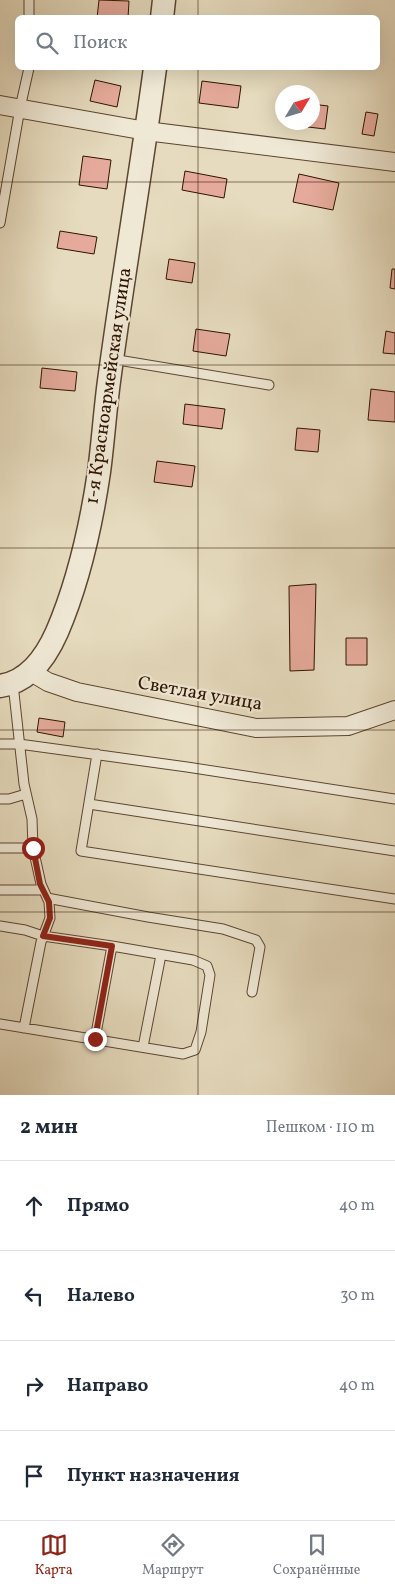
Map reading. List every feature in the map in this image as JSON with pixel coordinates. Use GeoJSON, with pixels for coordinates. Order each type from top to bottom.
{"type":"FeatureCollection","features":[{"type":"Feature","properties":{"kind":"street"},"geometry":{"type":"LineString","coordinates":[[162,15],[164,0]]}},
{"type":"Feature","properties":{"kind":"street","name":"1-я Красноармейская улица"},"geometry":{"type":"LineString","coordinates":[[14,681],[42,659],[57,634],[72,596],[82,562],[99,472],[112,360],[155,70]]}},
{"type":"Feature","properties":{"kind":"street"},"geometry":{"type":"LineString","coordinates":[[0,105],[146,132],[395,162]]}},
{"type":"Feature","properties":{"kind":"street","name":"Светлая улица"},"geometry":{"type":"LineString","coordinates":[[14,681],[48,682],[77,692],[256,728],[348,726],[395,710]]}},
{"type":"Feature","properties":{"kind":"lane"},"geometry":{"type":"LineString","coordinates":[[29,0],[29,15]]}},
{"type":"Feature","properties":{"kind":"lane"},"geometry":{"type":"LineString","coordinates":[[0,223],[29,70]]}},
{"type":"Feature","properties":{"kind":"lane"},"geometry":{"type":"LineString","coordinates":[[112,360],[269,385]]}},
{"type":"Feature","properties":{"kind":"lane"},"geometry":{"type":"LineString","coordinates":[[14,681],[19,744],[26,794],[32,820],[33,848],[40,884],[45,894],[50,918],[43,936],[24,1028]]}},
{"type":"Feature","properties":{"kind":"lane"},"geometry":{"type":"LineString","coordinates":[[0,744],[19,744],[187,766],[395,799]]}},
{"type":"Feature","properties":{"kind":"lane"},"geometry":{"type":"LineString","coordinates":[[97,754],[81,851],[395,899]]}},
{"type":"Feature","properties":{"kind":"lane"},"geometry":{"type":"LineString","coordinates":[[0,799],[9,799],[26,794]]}},
{"type":"Feature","properties":{"kind":"lane"},"geometry":{"type":"LineString","coordinates":[[89,804],[395,851]]}},
{"type":"Feature","properties":{"kind":"lane"},"geometry":{"type":"LineString","coordinates":[[0,848],[33,848]]}},
{"type":"Feature","properties":{"kind":"lane"},"geometry":{"type":"LineString","coordinates":[[0,890],[45,894],[223,929],[256,940],[260,947],[252,992]]}},
{"type":"Feature","properties":{"kind":"lane"},"geometry":{"type":"LineString","coordinates":[[0,926],[25,930],[43,936],[192,960],[207,966],[210,974],[196,1050],[183,1054],[0,1024]]}},
{"type":"Feature","properties":{"kind":"lane"},"geometry":{"type":"LineString","coordinates":[[95,1039],[112,946]]}},
{"type":"Feature","properties":{"kind":"lane"},"geometry":{"type":"LineString","coordinates":[[143,1047],[161,955]]}},
{"type":"Feature","properties":{"kind":"building"},"geometry":{"type":"Polygon","coordinates":[[[99,0],[129,1],[128,15],[97,15],[99,0]]]}},
{"type":"Feature","properties":{"kind":"building"},"geometry":{"type":"Polygon","coordinates":[[[95,80],[121,86],[117,107],[90,101],[95,80]]]}},
{"type":"Feature","properties":{"kind":"building"},"geometry":{"type":"Polygon","coordinates":[[[202,81],[241,86],[238,108],[199,103],[202,81]]]}},
{"type":"Feature","properties":{"kind":"building"},"geometry":{"type":"Polygon","coordinates":[[[320,105],[328,106],[325,129],[320,128],[320,105]]]}},
{"type":"Feature","properties":{"kind":"building"},"geometry":{"type":"Polygon","coordinates":[[[366,112],[378,114],[374,136],[362,134],[366,112]]]}},
{"type":"Feature","properties":{"kind":"building"},"geometry":{"type":"Polygon","coordinates":[[[83,156],[111,160],[107,189],[79,185],[83,156]]]}},
{"type":"Feature","properties":{"kind":"building"},"geometry":{"type":"Polygon","coordinates":[[[185,171],[227,179],[224,198],[182,190],[185,171]]]}},
{"type":"Feature","properties":{"kind":"building"},"geometry":{"type":"Polygon","coordinates":[[[299,174],[339,183],[333,210],[293,202],[299,174]]]}},
{"type":"Feature","properties":{"kind":"building"},"geometry":{"type":"Polygon","coordinates":[[[60,231],[97,237],[94,254],[57,248],[60,231]]]}},
{"type":"Feature","properties":{"kind":"building"},"geometry":{"type":"Polygon","coordinates":[[[169,259],[195,263],[192,283],[166,279],[169,259]]]}},
{"type":"Feature","properties":{"kind":"building"},"geometry":{"type":"Polygon","coordinates":[[[392,269],[395,269],[395,289],[390,288],[392,269]]]}},
{"type":"Feature","properties":{"kind":"building"},"geometry":{"type":"Polygon","coordinates":[[[196,329],[230,334],[226,356],[193,351],[196,329]]]}},
{"type":"Feature","properties":{"kind":"building"},"geometry":{"type":"Polygon","coordinates":[[[386,331],[395,333],[395,354],[383,353],[386,331]]]}},
{"type":"Feature","properties":{"kind":"building"},"geometry":{"type":"Polygon","coordinates":[[[42,368],[77,372],[75,391],[40,388],[42,368]]]}},
{"type":"Feature","properties":{"kind":"building"},"geometry":{"type":"Polygon","coordinates":[[[371,389],[395,392],[395,422],[368,420],[371,389]]]}},
{"type":"Feature","properties":{"kind":"building"},"geometry":{"type":"Polygon","coordinates":[[[185,404],[225,409],[222,429],[183,424],[185,404]]]}},
{"type":"Feature","properties":{"kind":"building"},"geometry":{"type":"Polygon","coordinates":[[[297,428],[320,430],[318,452],[295,450],[297,428]]]}},
{"type":"Feature","properties":{"kind":"building"},"geometry":{"type":"Polygon","coordinates":[[[157,461],[195,466],[192,487],[154,482],[157,461]]]}},
{"type":"Feature","properties":{"kind":"building"},"geometry":{"type":"Polygon","coordinates":[[[316,584],[314,670],[290,671],[289,586],[316,584]]]}},
{"type":"Feature","properties":{"kind":"building"},"geometry":{"type":"Polygon","coordinates":[[[346,638],[367,638],[367,665],[346,665],[346,638]]]}},
{"type":"Feature","properties":{"kind":"building"},"geometry":{"type":"Polygon","coordinates":[[[39,718],[65,722],[63,737],[37,732],[39,718]]]}},
{"type":"Feature","properties":{"kind":"route"},"geometry":{"type":"LineString","coordinates":[[33,848],[40,884],[49,902],[50,918],[43,936],[112,946],[95,1039]]}}]}
